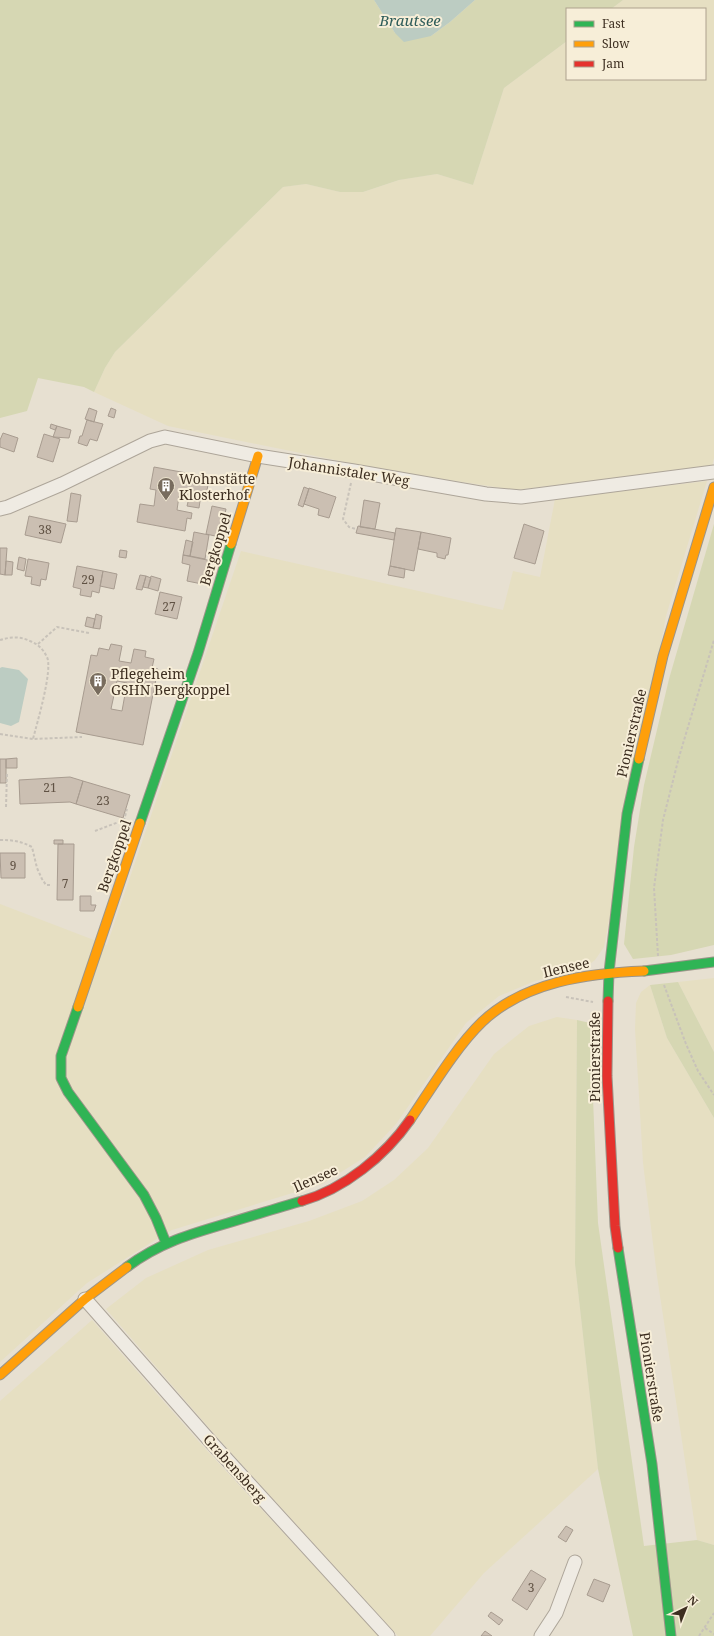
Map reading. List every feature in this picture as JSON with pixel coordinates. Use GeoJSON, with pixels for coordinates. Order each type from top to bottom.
{"type":"FeatureCollection","features":[{"type":"Feature","properties":{"kind":"street","name":"Johannistaler Weg"},"geometry":{"type":"LineString","coordinates":[[0,509],[62,484],[150,441],[165,437],[258,456],[486,494],[521,497],[714,472]]}},
{"type":"Feature","properties":{"kind":"street","name":"Bergkoppel"},"geometry":{"type":"LineString","coordinates":[[166,1243],[144,1194],[68,1092],[61,1078],[61,1056],[198,653],[258,456]]}},
{"type":"Feature","properties":{"kind":"street","name":"Pionierstraße"},"geometry":{"type":"LineString","coordinates":[[672,1636],[652,1464],[615,1226],[607,1076],[609,972],[626,814],[663,656],[714,487]]}},
{"type":"Feature","properties":{"kind":"street","name":"Ilensee"},"geometry":{"type":"LineString","coordinates":[[0,1375],[85,1299],[138,1259],[166,1243],[188,1235],[312,1198],[338,1185],[369,1164],[401,1133],[457,1052],[482,1022],[508,1002],[538,988],[572,979],[609,972],[658,970],[714,962]]}},
{"type":"Feature","properties":{"kind":"street","name":"Grabensberg"},"geometry":{"type":"LineString","coordinates":[[85,1299],[210,1441],[388,1636]]}},
{"type":"Feature","properties":{"kind":"street"},"geometry":{"type":"LineString","coordinates":[[541,1636],[556,1613],[576,1562]]}},
{"type":"Feature","properties":{"kind":"path"},"geometry":{"type":"LineString","coordinates":[[354,471],[343,520],[349,527],[356,529]]}},
{"type":"Feature","properties":{"kind":"path"},"geometry":{"type":"LineString","coordinates":[[38,644],[57,626],[89,633]]}},
{"type":"Feature","properties":{"kind":"path"},"geometry":{"type":"LineString","coordinates":[[0,640],[12,637],[26,639],[38,644],[48,658],[48,674],[33,739]]}},
{"type":"Feature","properties":{"kind":"path"},"geometry":{"type":"LineString","coordinates":[[714,640],[679,757],[663,820],[654,888],[658,970],[686,1044],[698,1071],[714,1095]]}},
{"type":"Feature","properties":{"kind":"path"},"geometry":{"type":"LineString","coordinates":[[0,734],[33,739],[82,737]]}},
{"type":"Feature","properties":{"kind":"path"},"geometry":{"type":"LineString","coordinates":[[6,807],[7,772]]}},
{"type":"Feature","properties":{"kind":"path"},"geometry":{"type":"LineString","coordinates":[[95,831],[124,820],[127,809]]}},
{"type":"Feature","properties":{"kind":"path"},"geometry":{"type":"LineString","coordinates":[[0,840],[23,842],[32,847],[42,879],[46,885],[52,885]]}},
{"type":"Feature","properties":{"kind":"path"},"geometry":{"type":"LineString","coordinates":[[564,996],[608,1005]]}},
{"type":"Feature","properties":{"kind":"path"},"geometry":{"type":"LineString","coordinates":[[699,1636],[714,1613]]}},
{"type":"Feature","properties":{"kind":"path"},"geometry":{"type":"LineString","coordinates":[[705,1628],[714,1634]]}},
{"type":"Feature","properties":{"kind":"shaded area"},"geometry":{"type":"Polygon","coordinates":[[[623,0],[714,0],[714,458],[712,466],[515,490],[384,470],[168,426],[94,392],[105,368],[115,352],[283,187],[306,184],[340,192],[363,192],[399,180],[437,174],[473,185],[504,88],[566,42],[566,80],[706,80],[706,8],[612,8],[623,0]]]}},
{"type":"Feature","properties":{"kind":"shaded area"},"geometry":{"type":"Polygon","coordinates":[[[707,481],[666,616],[604,947],[595,960],[585,968],[535,981],[499,996],[466,1023],[396,1124],[365,1157],[322,1184],[172,1230],[87,1283],[0,1362],[0,904],[107,945],[241,551],[503,610],[513,571],[540,577],[555,499],[707,481]]]}},
{"type":"Feature","properties":{"kind":"shaded area"},"geometry":{"type":"Polygon","coordinates":[[[714,978],[714,1052],[678,982],[714,978]]]}},
{"type":"Feature","properties":{"kind":"shaded area"},"geometry":{"type":"Polygon","coordinates":[[[650,985],[667,1038],[714,1118],[714,1545],[697,1540],[657,1276],[643,1163],[635,1029],[636,1003],[641,992],[650,985]]]}},
{"type":"Feature","properties":{"kind":"shaded area"},"geometry":{"type":"Polygon","coordinates":[[[557,1017],[577,1020],[575,1264],[598,1469],[484,1573],[430,1636],[398,1636],[216,1436],[106,1309],[146,1278],[208,1250],[309,1221],[362,1201],[394,1180],[428,1148],[494,1054],[529,1026],[557,1017]]]}},
{"type":"Feature","properties":{"kind":"shaded area"},"geometry":{"type":"Polygon","coordinates":[[[92,1320],[200,1443],[379,1636],[0,1636],[0,1401],[92,1320]]]}},
{"type":"Feature","properties":{"kind":"green space"},"geometry":{"type":"Polygon","coordinates":[[[0,0],[374,0],[395,33],[431,36],[475,0],[623,0],[612,8],[566,8],[566,42],[504,88],[473,185],[437,174],[399,180],[363,192],[340,192],[306,184],[283,187],[115,352],[105,368],[94,392],[84,387],[38,378],[27,411],[0,418],[0,0]]]}},
{"type":"Feature","properties":{"kind":"green space"},"geometry":{"type":"Polygon","coordinates":[[[714,524],[714,945],[671,955],[633,959],[624,944],[634,847],[644,785],[669,679],[714,524]]]}},
{"type":"Feature","properties":{"kind":"green space"},"geometry":{"type":"Polygon","coordinates":[[[678,982],[714,1052],[714,1118],[667,1038],[650,985],[678,982]]]}},
{"type":"Feature","properties":{"kind":"green space"},"geometry":{"type":"Polygon","coordinates":[[[577,1020],[590,1023],[598,1223],[644,1546],[697,1540],[714,1545],[714,1636],[633,1636],[598,1469],[575,1264],[577,1020]]]}},
{"type":"Feature","properties":{"kind":"water","name":"Brautsee"},"geometry":{"type":"Polygon","coordinates":[[[374,0],[475,0],[431,36],[404,42],[395,33],[374,0]]]}},
{"type":"Feature","properties":{"kind":"water"},"geometry":{"type":"Polygon","coordinates":[[[2,667],[19,670],[28,679],[19,722],[11,726],[0,723],[0,668],[2,667]]]}},
{"type":"Feature","properties":{"kind":"building"},"geometry":{"type":"Polygon","coordinates":[[[89,408],[97,411],[94,422],[85,419],[89,408]]]}},
{"type":"Feature","properties":{"kind":"building"},"geometry":{"type":"Polygon","coordinates":[[[111,408],[116,410],[114,418],[108,416],[111,408]]]}},
{"type":"Feature","properties":{"kind":"building"},"geometry":{"type":"Polygon","coordinates":[[[87,420],[103,424],[97,441],[90,439],[87,446],[78,443],[87,420]]]}},
{"type":"Feature","properties":{"kind":"building"},"geometry":{"type":"Polygon","coordinates":[[[51,424],[57,426],[55,430],[50,428],[51,424]]]}},
{"type":"Feature","properties":{"kind":"building"},"geometry":{"type":"Polygon","coordinates":[[[57,426],[71,430],[69,438],[53,437],[57,426]]]}},
{"type":"Feature","properties":{"kind":"building"},"geometry":{"type":"Polygon","coordinates":[[[3,433],[18,438],[14,452],[0,447],[0,440],[3,433]]]}},
{"type":"Feature","properties":{"kind":"building"},"geometry":{"type":"Polygon","coordinates":[[[44,434],[60,439],[53,462],[37,457],[44,434]]]}},
{"type":"Feature","properties":{"kind":"building","name":"Wohnstätte Klosterhof"},"geometry":{"type":"Polygon","coordinates":[[[154,467],[203,476],[203,479],[209,480],[206,495],[201,494],[199,508],[187,506],[189,498],[179,496],[177,510],[192,513],[191,519],[187,518],[185,531],[137,522],[140,504],[154,506],[156,490],[150,489],[154,467]]]}},
{"type":"Feature","properties":{"kind":"building"},"geometry":{"type":"Polygon","coordinates":[[[304,487],[309,489],[303,507],[298,505],[304,487]]]}},
{"type":"Feature","properties":{"kind":"building"},"geometry":{"type":"Polygon","coordinates":[[[309,488],[336,497],[329,518],[318,515],[319,509],[304,504],[309,488]]]}},
{"type":"Feature","properties":{"kind":"building"},"geometry":{"type":"Polygon","coordinates":[[[71,493],[81,495],[77,522],[67,521],[71,493]]]}},
{"type":"Feature","properties":{"kind":"building"},"geometry":{"type":"Polygon","coordinates":[[[364,500],[380,503],[375,529],[360,527],[364,500]]]}},
{"type":"Feature","properties":{"kind":"building"},"geometry":{"type":"Polygon","coordinates":[[[212,506],[226,509],[220,537],[206,534],[212,506]]]}},
{"type":"Feature","properties":{"kind":"building"},"geometry":{"type":"Polygon","coordinates":[[[29,516],[66,524],[61,543],[25,535],[29,516]]]}},
{"type":"Feature","properties":{"kind":"building"},"geometry":{"type":"Polygon","coordinates":[[[524,524],[544,531],[535,564],[514,558],[524,524]]]}},
{"type":"Feature","properties":{"kind":"building"},"geometry":{"type":"Polygon","coordinates":[[[358,526],[395,533],[394,540],[356,533],[358,526]]]}},
{"type":"Feature","properties":{"kind":"building"},"geometry":{"type":"Polygon","coordinates":[[[396,528],[421,532],[414,571],[390,566],[396,528]]]}},
{"type":"Feature","properties":{"kind":"building"},"geometry":{"type":"Polygon","coordinates":[[[194,532],[209,535],[205,559],[190,556],[194,532]]]}},
{"type":"Feature","properties":{"kind":"building"},"geometry":{"type":"Polygon","coordinates":[[[421,532],[451,538],[448,555],[446,555],[445,559],[437,557],[437,553],[418,549],[421,532]]]}},
{"type":"Feature","properties":{"kind":"building"},"geometry":{"type":"Polygon","coordinates":[[[186,540],[193,542],[190,556],[183,555],[186,540]]]}},
{"type":"Feature","properties":{"kind":"building"},"geometry":{"type":"Polygon","coordinates":[[[0,548],[7,548],[5,575],[0,574],[0,548]]]}},
{"type":"Feature","properties":{"kind":"building"},"geometry":{"type":"Polygon","coordinates":[[[120,550],[127,551],[126,558],[119,557],[120,550]]]}},
{"type":"Feature","properties":{"kind":"building"},"geometry":{"type":"Polygon","coordinates":[[[183,555],[212,561],[207,585],[187,581],[190,565],[182,563],[183,555]]]}},
{"type":"Feature","properties":{"kind":"building"},"geometry":{"type":"Polygon","coordinates":[[[19,557],[26,559],[24,571],[17,569],[19,557]]]}},
{"type":"Feature","properties":{"kind":"building"},"geometry":{"type":"Polygon","coordinates":[[[28,559],[49,563],[46,580],[41,579],[40,586],[31,584],[32,577],[25,576],[28,559]]]}},
{"type":"Feature","properties":{"kind":"building"},"geometry":{"type":"Polygon","coordinates":[[[6,561],[13,562],[12,575],[5,575],[6,561]]]}},
{"type":"Feature","properties":{"kind":"building"},"geometry":{"type":"Polygon","coordinates":[[[77,566],[103,571],[99,593],[92,591],[91,597],[80,595],[81,589],[73,587],[77,566]]]}},
{"type":"Feature","properties":{"kind":"building"},"geometry":{"type":"Polygon","coordinates":[[[390,566],[405,569],[404,578],[388,575],[390,566]]]}},
{"type":"Feature","properties":{"kind":"building"},"geometry":{"type":"Polygon","coordinates":[[[103,571],[117,574],[114,589],[100,586],[103,571]]]}},
{"type":"Feature","properties":{"kind":"building"},"geometry":{"type":"Polygon","coordinates":[[[140,575],[146,576],[142,590],[136,589],[140,575]]]}},
{"type":"Feature","properties":{"kind":"building"},"geometry":{"type":"Polygon","coordinates":[[[146,576],[151,578],[148,588],[143,587],[146,576]]]}},
{"type":"Feature","properties":{"kind":"building"},"geometry":{"type":"Polygon","coordinates":[[[151,576],[161,579],[158,591],[148,588],[151,576]]]}},
{"type":"Feature","properties":{"kind":"building"},"geometry":{"type":"Polygon","coordinates":[[[160,592],[182,597],[177,619],[155,614],[160,592]]]}},
{"type":"Feature","properties":{"kind":"building"},"geometry":{"type":"Polygon","coordinates":[[[96,614],[102,616],[100,629],[93,628],[96,614]]]}},
{"type":"Feature","properties":{"kind":"building"},"geometry":{"type":"Polygon","coordinates":[[[87,617],[95,619],[93,628],[85,626],[87,617]]]}},
{"type":"Feature","properties":{"kind":"building","name":"Pflegeheim GSHN Bergkoppel"},"geometry":{"type":"Polygon","coordinates":[[[111,644],[122,646],[119,661],[131,663],[134,649],[146,651],[145,657],[154,659],[152,668],[158,669],[143,745],[76,732],[91,655],[97,656],[99,648],[109,650],[111,644]],[[117,681],[111,709],[122,711],[127,683],[117,681]]]}},
{"type":"Feature","properties":{"kind":"building"},"geometry":{"type":"Polygon","coordinates":[[[17,758],[17,768],[6,768],[6,759],[17,758]]]}},
{"type":"Feature","properties":{"kind":"building"},"geometry":{"type":"Polygon","coordinates":[[[0,759],[6,759],[6,783],[0,783],[0,759]]]}},
{"type":"Feature","properties":{"kind":"building"},"geometry":{"type":"Polygon","coordinates":[[[70,777],[83,781],[76,804],[70,802],[20,804],[19,780],[70,777]]]}},
{"type":"Feature","properties":{"kind":"building"},"geometry":{"type":"Polygon","coordinates":[[[83,781],[130,795],[123,818],[76,804],[83,781]]]}},
{"type":"Feature","properties":{"kind":"building"},"geometry":{"type":"Polygon","coordinates":[[[54,840],[63,840],[63,844],[54,844],[54,840]]]}},
{"type":"Feature","properties":{"kind":"building"},"geometry":{"type":"Polygon","coordinates":[[[58,844],[74,844],[73,900],[57,900],[58,844]]]}},
{"type":"Feature","properties":{"kind":"building"},"geometry":{"type":"Polygon","coordinates":[[[0,853],[25,853],[25,878],[1,878],[0,853]]]}},
{"type":"Feature","properties":{"kind":"building"},"geometry":{"type":"Polygon","coordinates":[[[80,896],[91,896],[91,905],[96,905],[94,911],[80,911],[80,896]]]}},
{"type":"Feature","properties":{"kind":"building"},"geometry":{"type":"Polygon","coordinates":[[[566,1526],[573,1530],[566,1542],[558,1537],[566,1526]]]}},
{"type":"Feature","properties":{"kind":"building"},"geometry":{"type":"Polygon","coordinates":[[[531,1570],[546,1579],[527,1610],[512,1600],[531,1570]]]}},
{"type":"Feature","properties":{"kind":"building"},"geometry":{"type":"Polygon","coordinates":[[[594,1579],[610,1585],[603,1602],[587,1595],[594,1579]]]}},
{"type":"Feature","properties":{"kind":"building"},"geometry":{"type":"Polygon","coordinates":[[[491,1612],[503,1620],[499,1625],[488,1616],[491,1612]]]}},
{"type":"Feature","properties":{"kind":"building"},"geometry":{"type":"Polygon","coordinates":[[[485,1631],[492,1636],[481,1636],[485,1631]]]}},
{"type":"Feature","properties":{"kind":"traffic: fast"},"geometry":{"type":"LineString","coordinates":[[140,823],[198,653],[231,544]]}},
{"type":"Feature","properties":{"kind":"traffic: fast"},"geometry":{"type":"LineString","coordinates":[[608,1001],[609,972],[627,814],[639,759]]}},
{"type":"Feature","properties":{"kind":"traffic: fast"},"geometry":{"type":"LineString","coordinates":[[644,971],[714,962]]}},
{"type":"Feature","properties":{"kind":"traffic: fast"},"geometry":{"type":"LineString","coordinates":[[78,1007],[61,1056],[61,1078],[68,1092],[144,1195],[156,1218],[166,1243]]}},
{"type":"Feature","properties":{"kind":"traffic: fast"},"geometry":{"type":"LineString","coordinates":[[127,1267],[163,1245],[175,1240],[302,1201]]}},
{"type":"Feature","properties":{"kind":"traffic: fast"},"geometry":{"type":"LineString","coordinates":[[618,1248],[652,1464],[671,1636]]}},
{"type":"Feature","properties":{"kind":"traffic: slow"},"geometry":{"type":"LineString","coordinates":[[231,544],[258,456]]}},
{"type":"Feature","properties":{"kind":"traffic: slow"},"geometry":{"type":"LineString","coordinates":[[639,759],[663,656],[714,487]]}},
{"type":"Feature","properties":{"kind":"traffic: slow"},"geometry":{"type":"LineString","coordinates":[[78,1007],[140,823]]}},
{"type":"Feature","properties":{"kind":"traffic: slow"},"geometry":{"type":"LineString","coordinates":[[410,1120],[444,1069],[472,1032],[499,1008],[517,997],[558,982],[601,974],[644,971]]}},
{"type":"Feature","properties":{"kind":"traffic: slow"},"geometry":{"type":"LineString","coordinates":[[0,1375],[85,1299],[127,1267]]}},
{"type":"Feature","properties":{"kind":"traffic: jam"},"geometry":{"type":"LineString","coordinates":[[608,1001],[607,1076],[615,1226],[618,1248]]}},
{"type":"Feature","properties":{"kind":"traffic: jam"},"geometry":{"type":"LineString","coordinates":[[302,1201],[318,1196],[348,1180],[362,1170],[388,1146],[410,1120]]}},
{"type":"Feature","properties":{"kind":"place","name":"Wohnstätte Klosterhof"},"geometry":{"type":"Point","coordinates":[166,501]}},
{"type":"Feature","properties":{"kind":"place","name":"Pflegeheim GSHN Bergkoppel"},"geometry":{"type":"Point","coordinates":[98,696]}}]}
